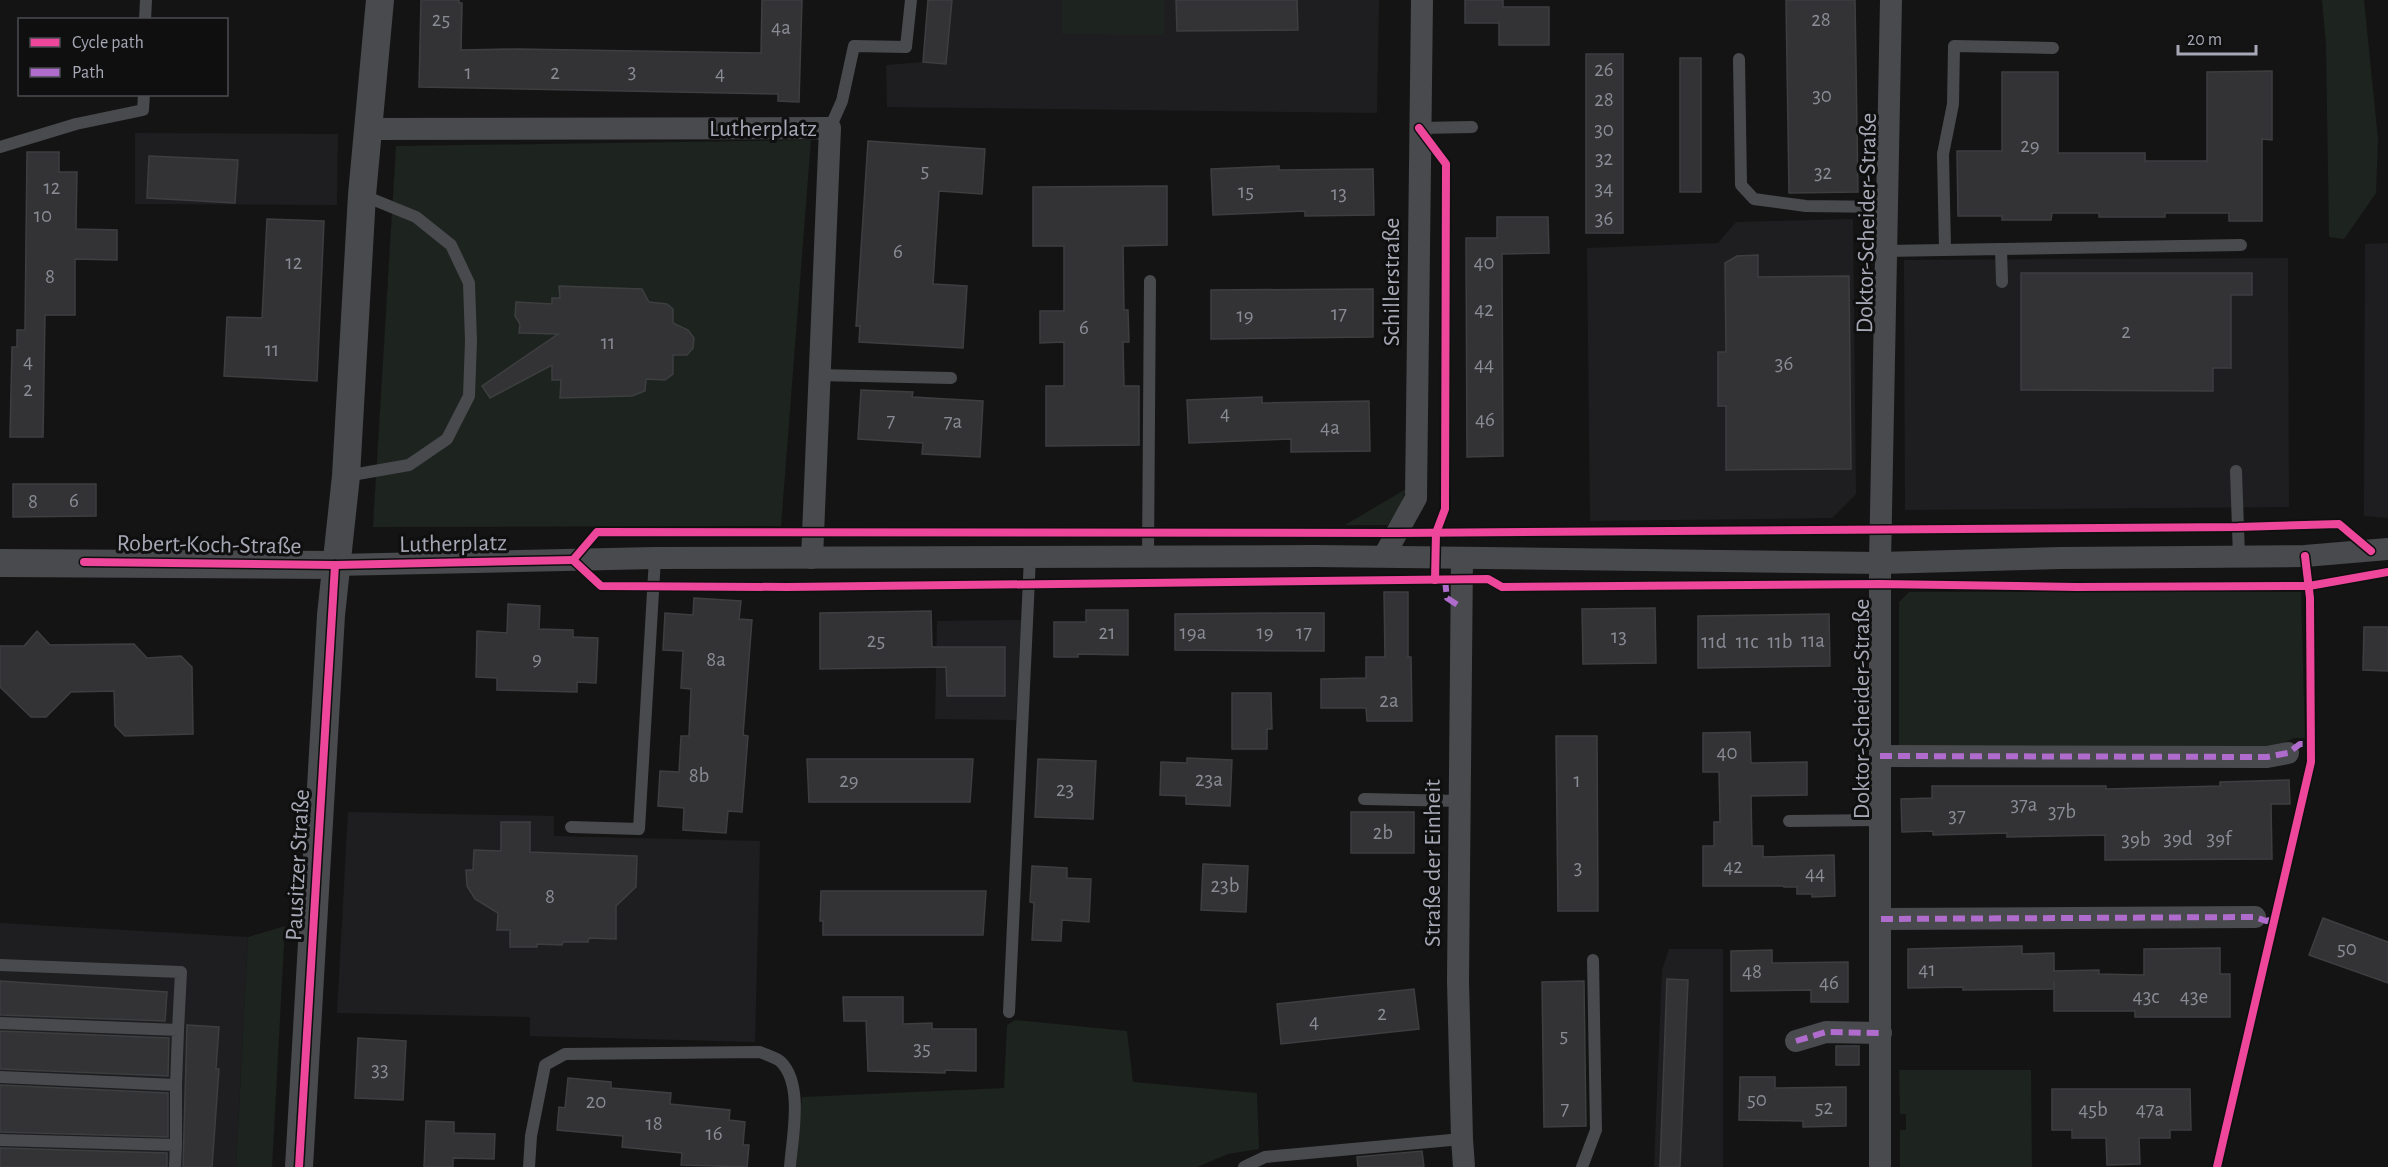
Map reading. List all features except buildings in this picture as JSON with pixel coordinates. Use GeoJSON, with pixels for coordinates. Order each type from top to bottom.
{"type":"FeatureCollection","features":[{"type":"Feature","properties":{"kind":"street"},"geometry":{"type":"LineString","coordinates":[[335,565],[346,476],[362,195],[380,0]]}},
{"type":"Feature","properties":{"kind":"street","name":"Schillerstraße"},"geometry":{"type":"LineString","coordinates":[[1384,556],[1416,498],[1422,0]]}},
{"type":"Feature","properties":{"kind":"street","name":"Doktor-Scheider-Straße"},"geometry":{"type":"LineString","coordinates":[[1880,1167],[1880,562],[1891,0]]}},
{"type":"Feature","properties":{"kind":"street","name":"Lutherplatz"},"geometry":{"type":"LineString","coordinates":[[335,565],[655,558],[812,558],[830,128],[369,129]]}},
{"type":"Feature","properties":{"kind":"street"},"geometry":{"type":"LineString","coordinates":[[812,558],[1384,556],[1880,562],[2305,556],[2388,549]]}},
{"type":"Feature","properties":{"kind":"street","name":"Straße der Einheit"},"geometry":{"type":"LineString","coordinates":[[1462,558],[1458,956],[1464,1167]]}},
{"type":"Feature","properties":{"kind":"street","name":"Robert-Koch-Straße"},"geometry":{"type":"LineString","coordinates":[[0,563],[335,565]]}},
{"type":"Feature","properties":{"kind":"street","name":"Pausitzer Straße"},"geometry":{"type":"LineString","coordinates":[[299,1167],[335,565]]}},
{"type":"Feature","properties":{"kind":"street","name":"Doktor-Scheider-Straße"},"geometry":{"type":"LineString","coordinates":[[1880,756],[2268,757],[2288,753]]}},
{"type":"Feature","properties":{"kind":"street"},"geometry":{"type":"LineString","coordinates":[[1881,919],[2255,917]]}},
{"type":"Feature","properties":{"kind":"street"},"geometry":{"type":"LineString","coordinates":[[1796,1041],[1826,1032],[1881,1033]]}},
{"type":"Feature","properties":{"kind":"lane"},"geometry":{"type":"LineString","coordinates":[[146,0],[146,18]]}},
{"type":"Feature","properties":{"kind":"lane"},"geometry":{"type":"LineString","coordinates":[[830,128],[842,101],[854,46],[906,47],[911,0]]}},
{"type":"Feature","properties":{"kind":"lane"},"geometry":{"type":"LineString","coordinates":[[1945,249],[1943,154],[1953,104],[1954,46],[2053,48]]}},
{"type":"Feature","properties":{"kind":"lane"},"geometry":{"type":"LineString","coordinates":[[1739,59],[1741,185],[1754,199],[1806,206],[1886,207]]}},
{"type":"Feature","properties":{"kind":"lane"},"geometry":{"type":"LineString","coordinates":[[0,147],[76,124],[143,110],[144,96]]}},
{"type":"Feature","properties":{"kind":"lane"},"geometry":{"type":"LineString","coordinates":[[1419,128],[1472,127]]}},
{"type":"Feature","properties":{"kind":"lane"},"geometry":{"type":"LineString","coordinates":[[346,476],[409,465],[447,438],[469,396],[471,341],[469,283],[451,245],[416,217],[362,195]]}},
{"type":"Feature","properties":{"kind":"lane"},"geometry":{"type":"LineString","coordinates":[[1885,250],[2241,245]]}},
{"type":"Feature","properties":{"kind":"lane"},"geometry":{"type":"LineString","coordinates":[[2001,249],[2002,282]]}},
{"type":"Feature","properties":{"kind":"lane"},"geometry":{"type":"LineString","coordinates":[[1148,556],[1150,280]]}},
{"type":"Feature","properties":{"kind":"lane"},"geometry":{"type":"LineString","coordinates":[[818,375],[951,378]]}},
{"type":"Feature","properties":{"kind":"lane"},"geometry":{"type":"LineString","coordinates":[[2236,471],[2239,556]]}},
{"type":"Feature","properties":{"kind":"lane"},"geometry":{"type":"LineString","coordinates":[[1009,1012],[1030,557]]}},
{"type":"Feature","properties":{"kind":"lane"},"geometry":{"type":"LineString","coordinates":[[571,827],[639,829],[655,558]]}},
{"type":"Feature","properties":{"kind":"lane"},"geometry":{"type":"LineString","coordinates":[[1364,799],[1460,801]]}},
{"type":"Feature","properties":{"kind":"lane"},"geometry":{"type":"LineString","coordinates":[[1789,820],[1880,819]]}},
{"type":"Feature","properties":{"kind":"lane"},"geometry":{"type":"LineString","coordinates":[[1582,1167],[1596,1130],[1593,960]]}},
{"type":"Feature","properties":{"kind":"lane"},"geometry":{"type":"LineString","coordinates":[[0,965],[180,972],[175,1167]]}},
{"type":"Feature","properties":{"kind":"lane"},"geometry":{"type":"LineString","coordinates":[[0,1023],[178,1030]]}},
{"type":"Feature","properties":{"kind":"lane"},"geometry":{"type":"LineString","coordinates":[[530,1167],[531,1136],[545,1065],[565,1054],[760,1052],[780,1061],[788,1072],[795,1096],[790,1167]]}},
{"type":"Feature","properties":{"kind":"lane"},"geometry":{"type":"LineString","coordinates":[[0,1077],[176,1085]]}},
{"type":"Feature","properties":{"kind":"lane"},"geometry":{"type":"LineString","coordinates":[[1244,1167],[1265,1157],[1462,1139]]}},
{"type":"Feature","properties":{"kind":"lane"},"geometry":{"type":"LineString","coordinates":[[0,1140],[176,1144]]}},
{"type":"Feature","properties":{"kind":"shaded area"},"geometry":{"type":"Polygon","coordinates":[[[952,0],[1379,0],[1377,113],[887,107],[886,65],[923,62],[946,64],[952,0]]]}},
{"type":"Feature","properties":{"kind":"shaded area"},"geometry":{"type":"Polygon","coordinates":[[[1062,0],[1164,0],[1164,35],[1062,34],[1062,0]]]}},
{"type":"Feature","properties":{"kind":"shaded area"},"geometry":{"type":"Polygon","coordinates":[[[2322,0],[2364,0],[2378,139],[2376,193],[2344,239],[2329,237],[2326,45],[2322,0]]]}},
{"type":"Feature","properties":{"kind":"shaded area"},"geometry":{"type":"Polygon","coordinates":[[[135,133],[338,134],[337,205],[135,204],[135,133]]]}},
{"type":"Feature","properties":{"kind":"shaded area"},"geometry":{"type":"Polygon","coordinates":[[[811,140],[781,526],[373,527],[396,146],[811,140]]]}},
{"type":"Feature","properties":{"kind":"shaded area"},"geometry":{"type":"Polygon","coordinates":[[[1853,219],[1856,494],[1832,518],[1590,521],[1587,248],[1718,243],[1736,222],[1853,219]]]}},
{"type":"Feature","properties":{"kind":"shaded area"},"geometry":{"type":"Polygon","coordinates":[[[2388,243],[2388,518],[2364,516],[2365,244],[2388,243]]]}},
{"type":"Feature","properties":{"kind":"shaded area"},"geometry":{"type":"Polygon","coordinates":[[[2288,258],[2289,507],[1905,510],[1904,260],[2288,258]]]}},
{"type":"Feature","properties":{"kind":"shaded area"},"geometry":{"type":"Polygon","coordinates":[[[1406,489],[1401,505],[1388,525],[1345,525],[1406,489]]]}},
{"type":"Feature","properties":{"kind":"shaded area"},"geometry":{"type":"Polygon","coordinates":[[[1909,592],[2301,592],[2305,738],[2294,738],[2275,747],[1899,746],[1899,602],[1909,592]]]}},
{"type":"Feature","properties":{"kind":"shaded area"},"geometry":{"type":"Polygon","coordinates":[[[1021,620],[1016,720],[935,719],[937,621],[1021,620]]]}},
{"type":"Feature","properties":{"kind":"shaded area"},"geometry":{"type":"Polygon","coordinates":[[[348,812],[554,816],[554,836],[760,841],[755,1042],[530,1036],[530,1017],[337,1013],[348,812]]]}},
{"type":"Feature","properties":{"kind":"shaded area"},"geometry":{"type":"Polygon","coordinates":[[[0,923],[248,937],[236,1167],[0,1167],[0,923]]]}},
{"type":"Feature","properties":{"kind":"shaded area"},"geometry":{"type":"Polygon","coordinates":[[[285,926],[272,1167],[236,1167],[248,937],[285,926]]]}},
{"type":"Feature","properties":{"kind":"shaded area"},"geometry":{"type":"Polygon","coordinates":[[[1669,949],[1723,949],[1723,1167],[1654,1167],[1662,970],[1669,949]]]}},
{"type":"Feature","properties":{"kind":"shaded area"},"geometry":{"type":"Polygon","coordinates":[[[1015,1020],[1127,1031],[1133,1082],[1257,1093],[1259,1149],[1228,1154],[1197,1167],[796,1167],[802,1097],[1004,1088],[1007,1025],[1015,1020]]]}},
{"type":"Feature","properties":{"kind":"shaded area"},"geometry":{"type":"Polygon","coordinates":[[[1899,1070],[2031,1070],[2032,1167],[1900,1167],[1900,1130],[1906,1130],[1906,1114],[1900,1114],[1899,1070]]]}},
{"type":"Feature","properties":{"kind":"marked path"},"geometry":{"type":"LineString","coordinates":[[1445,580],[1447,598],[1461,607]]}},
{"type":"Feature","properties":{"kind":"marked path"},"geometry":{"type":"LineString","coordinates":[[1880,756],[2267,757],[2288,753],[2300,744],[2312,744]]}},
{"type":"Feature","properties":{"kind":"marked path"},"geometry":{"type":"LineString","coordinates":[[1881,919],[2255,917],[2266,921],[2274,919]]}},
{"type":"Feature","properties":{"kind":"marked path"},"geometry":{"type":"LineString","coordinates":[[1796,1041],[1826,1032],[1881,1033]]}},
{"type":"Feature","properties":{"kind":"cycle path"},"geometry":{"type":"LineString","coordinates":[[1419,128],[1446,164],[1445,509],[1436,533],[1435,580]]}},
{"type":"Feature","properties":{"kind":"cycle path"},"geometry":{"type":"LineString","coordinates":[[573,560],[597,532],[1397,533],[2238,527],[2339,524],[2371,551]]}},
{"type":"Feature","properties":{"kind":"cycle path"},"geometry":{"type":"LineString","coordinates":[[2217,1167],[2311,762],[2310,598],[2305,556]]}},
{"type":"Feature","properties":{"kind":"cycle path"},"geometry":{"type":"LineString","coordinates":[[573,560],[601,586],[787,587],[1488,579],[1502,587],[1880,584],[2076,587],[2309,586],[2388,572]]}},
{"type":"Feature","properties":{"kind":"cycle path"},"geometry":{"type":"LineString","coordinates":[[84,562],[335,565],[573,560]]}},
{"type":"Feature","properties":{"kind":"cycle path"},"geometry":{"type":"LineString","coordinates":[[299,1167],[335,565]]}}]}
